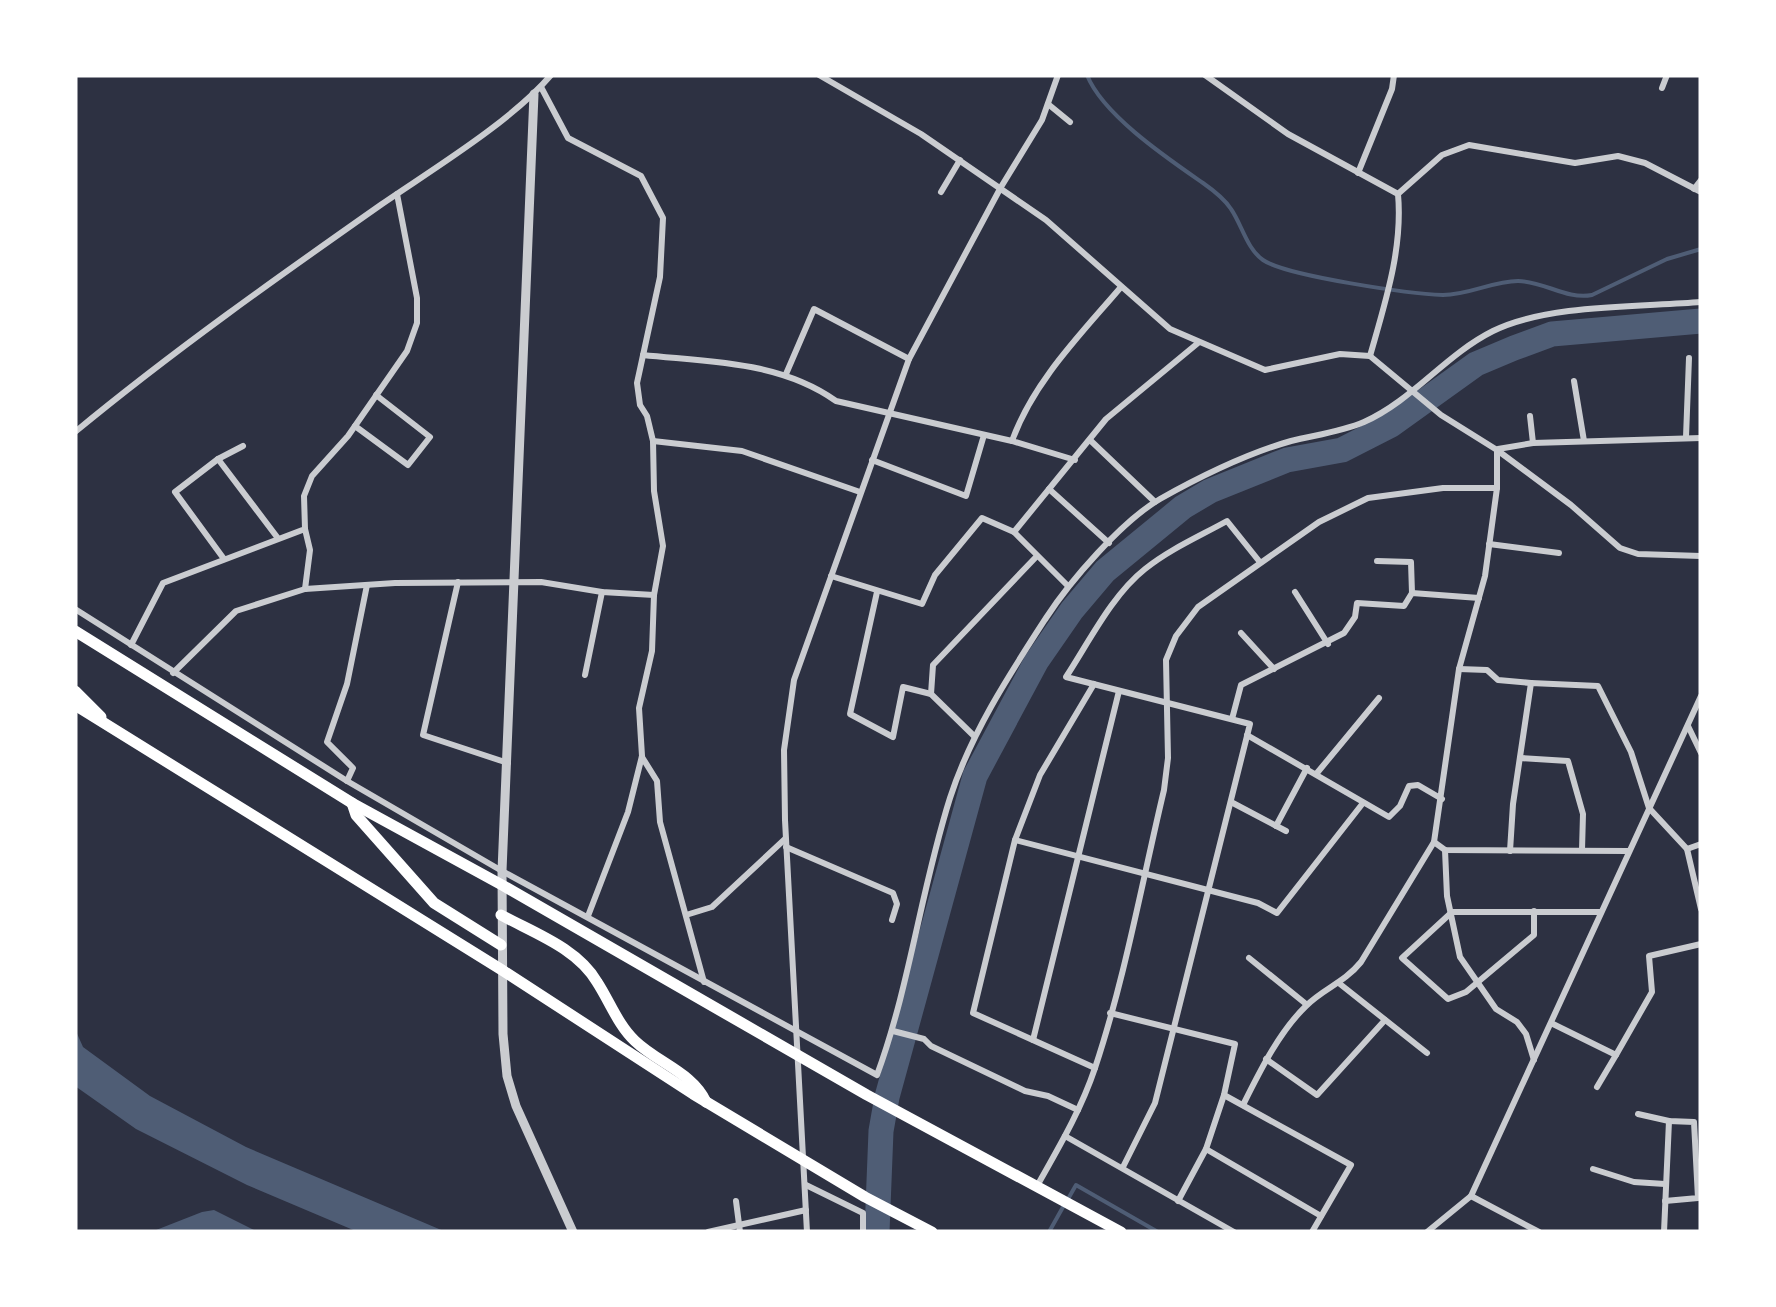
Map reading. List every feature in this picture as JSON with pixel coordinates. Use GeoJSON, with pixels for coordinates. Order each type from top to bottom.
{"type":"FeatureCollection","features":[{"type":"Feature","properties":{"kind":"highway"},"geometry":{"type":"LineString","coordinates":[[75,631],[352,803],[502,878],[798,1056],[1121,1232]]}},
{"type":"Feature","properties":{"kind":"highway"},"geometry":{"type":"LineString","coordinates":[[75,691],[107,725]]}},
{"type":"Feature","properties":{"kind":"highway"},"geometry":{"type":"LineString","coordinates":[[75,705],[502,970],[706,1102],[865,1197],[932,1232]]}},
{"type":"Feature","properties":{"kind":"highway"},"geometry":{"type":"LineString","coordinates":[[352,803],[356,815],[434,903],[501,945]]}},
{"type":"Feature","properties":{"kind":"highway"},"geometry":{"type":"LineString","coordinates":[[501,915],[570,953],[596,979],[634,1041],[699,1086],[706,1102]]}},
{"type":"Feature","properties":{"kind":"street"},"geometry":{"type":"LineString","coordinates":[[75,432],[312,253],[538,90],[551,75]]}},
{"type":"Feature","properties":{"kind":"street"},"geometry":{"type":"LineString","coordinates":[[820,75],[960,160],[1046,220],[1170,329],[1265,370],[1340,354],[1370,356],[1441,415],[1497,450],[1571,505],[1620,548],[1638,554],[1701,556]]}},
{"type":"Feature","properties":{"kind":"street"},"geometry":{"type":"LineString","coordinates":[[808,1232],[786,843],[784,750],[794,680],[909,358],[1042,120],[1058,75]]}},
{"type":"Feature","properties":{"kind":"street"},"geometry":{"type":"LineString","coordinates":[[1205,75],[1288,134],[1398,194]]}},
{"type":"Feature","properties":{"kind":"street"},"geometry":{"type":"LineString","coordinates":[[1358,173],[1394,75]]}},
{"type":"Feature","properties":{"kind":"street"},"geometry":{"type":"LineString","coordinates":[[1662,88],[1667,75]]}},
{"type":"Feature","properties":{"kind":"street"},"geometry":{"type":"LineString","coordinates":[[538,90],[568,138],[641,176],[663,218],[660,277],[637,384],[653,441],[654,491],[663,546],[654,594],[652,651],[640,708],[642,756],[628,812],[588,916]]}},
{"type":"Feature","properties":{"kind":"street"},"geometry":{"type":"LineString","coordinates":[[538,90],[501,945],[507,1076],[526,1130],[572,1232]]}},
{"type":"Feature","properties":{"kind":"street"},"geometry":{"type":"LineString","coordinates":[[1048,104],[1070,122]]}},
{"type":"Feature","properties":{"kind":"street"},"geometry":{"type":"LineString","coordinates":[[1398,194],[1442,155],[1469,146],[1576,164],[1618,156],[1645,163],[1698,191],[1701,180]]}},
{"type":"Feature","properties":{"kind":"street"},"geometry":{"type":"LineString","coordinates":[[941,192],[960,160]]}},
{"type":"Feature","properties":{"kind":"street"},"geometry":{"type":"LineString","coordinates":[[305,589],[310,550],[304,496],[312,476],[355,426],[407,351],[417,323],[417,298],[397,194]]}},
{"type":"Feature","properties":{"kind":"street"},"geometry":{"type":"LineString","coordinates":[[1370,356],[1392,275],[1400,217],[1398,194]]}},
{"type":"Feature","properties":{"kind":"street"},"geometry":{"type":"LineString","coordinates":[[1012,441],[1020,418],[1067,350],[1121,287]]}},
{"type":"Feature","properties":{"kind":"street"},"geometry":{"type":"LineString","coordinates":[[75,609],[502,878],[588,916],[877,1075],[894,1032],[950,799],[974,736],[1068,585],[1109,543],[1155,502],[1242,458],[1354,426],[1382,414],[1464,348],[1518,320],[1555,313],[1701,302]]}},
{"type":"Feature","properties":{"kind":"street"},"geometry":{"type":"LineString","coordinates":[[786,374],[814,309],[909,358]]}},
{"type":"Feature","properties":{"kind":"street"},"geometry":{"type":"LineString","coordinates":[[1014,532],[1106,419],[1198,342]]}},
{"type":"Feature","properties":{"kind":"street"},"geometry":{"type":"LineString","coordinates":[[643,355],[786,374],[815,386],[836,401],[1012,441],[1074,460]]}},
{"type":"Feature","properties":{"kind":"street"},"geometry":{"type":"LineString","coordinates":[[1686,436],[1688,358]]}},
{"type":"Feature","properties":{"kind":"street"},"geometry":{"type":"LineString","coordinates":[[1574,381],[1584,441]]}},
{"type":"Feature","properties":{"kind":"street"},"geometry":{"type":"LineString","coordinates":[[355,426],[408,465],[430,436],[376,395]]}},
{"type":"Feature","properties":{"kind":"street"},"geometry":{"type":"LineString","coordinates":[[1530,416],[1533,443]]}},
{"type":"Feature","properties":{"kind":"street"},"geometry":{"type":"LineString","coordinates":[[872,460],[966,496],[984,435]]}},
{"type":"Feature","properties":{"kind":"street"},"geometry":{"type":"LineString","coordinates":[[1497,450],[1533,443],[1701,438]]}},
{"type":"Feature","properties":{"kind":"street"},"geometry":{"type":"LineString","coordinates":[[1090,440],[1155,502]]}},
{"type":"Feature","properties":{"kind":"street"},"geometry":{"type":"LineString","coordinates":[[653,441],[742,451],[860,492]]}},
{"type":"Feature","properties":{"kind":"street"},"geometry":{"type":"LineString","coordinates":[[224,558],[174,492],[218,459],[243,446]]}},
{"type":"Feature","properties":{"kind":"street"},"geometry":{"type":"LineString","coordinates":[[1243,1105],[1266,1059],[1307,1005],[1340,984],[1361,962],[1434,842],[1458,669],[1479,598],[1489,544],[1497,488],[1497,450]]}},
{"type":"Feature","properties":{"kind":"street"},"geometry":{"type":"LineString","coordinates":[[218,459],[278,538]]}},
{"type":"Feature","properties":{"kind":"street"},"geometry":{"type":"LineString","coordinates":[[1037,1186],[1078,1110],[1110,1014],[1168,758],[1166,660],[1176,636],[1198,607],[1259,562],[1318,522],[1368,498],[1443,488],[1497,488]]}},
{"type":"Feature","properties":{"kind":"street"},"geometry":{"type":"LineString","coordinates":[[1049,489],[1109,543]]}},
{"type":"Feature","properties":{"kind":"street"},"geometry":{"type":"LineString","coordinates":[[831,576],[922,604],[936,576],[982,518],[1014,532],[1068,585]]}},
{"type":"Feature","properties":{"kind":"street"},"geometry":{"type":"LineString","coordinates":[[1123,1167],[1155,1103],[1250,724],[1066,677],[1112,607],[1142,571],[1173,550],[1228,521],[1259,562]]}},
{"type":"Feature","properties":{"kind":"street"},"geometry":{"type":"LineString","coordinates":[[131,645],[163,583],[305,529]]}},
{"type":"Feature","properties":{"kind":"street"},"geometry":{"type":"LineString","coordinates":[[1489,544],[1559,553]]}},
{"type":"Feature","properties":{"kind":"street"},"geometry":{"type":"LineString","coordinates":[[930,694],[933,665],[1036,557]]}},
{"type":"Feature","properties":{"kind":"street"},"geometry":{"type":"LineString","coordinates":[[1232,718],[1241,685],[1344,634],[1356,617],[1357,603],[1404,606],[1412,593],[1411,562],[1377,562]]}},
{"type":"Feature","properties":{"kind":"street"},"geometry":{"type":"LineString","coordinates":[[458,582],[424,736],[508,763]]}},
{"type":"Feature","properties":{"kind":"street"},"geometry":{"type":"LineString","coordinates":[[173,673],[236,611],[305,589],[541,582],[602,592],[654,594]]}},
{"type":"Feature","properties":{"kind":"street"},"geometry":{"type":"LineString","coordinates":[[347,781],[353,768],[327,742],[347,684],[367,585]]}},
{"type":"Feature","properties":{"kind":"street"},"geometry":{"type":"LineString","coordinates":[[585,674],[602,592]]}},
{"type":"Feature","properties":{"kind":"street"},"geometry":{"type":"LineString","coordinates":[[877,592],[850,714],[893,737],[903,687],[930,694],[974,736]]}},
{"type":"Feature","properties":{"kind":"street"},"geometry":{"type":"LineString","coordinates":[[1295,592],[1328,644]]}},
{"type":"Feature","properties":{"kind":"street"},"geometry":{"type":"LineString","coordinates":[[1412,593],[1479,598]]}},
{"type":"Feature","properties":{"kind":"street"},"geometry":{"type":"LineString","coordinates":[[1241,634],[1274,669]]}},
{"type":"Feature","properties":{"kind":"street"},"geometry":{"type":"LineString","coordinates":[[1458,669],[1488,670],[1498,680],[1598,686],[1631,752],[1650,808],[1687,849],[1701,910]]}},
{"type":"Feature","properties":{"kind":"street"},"geometry":{"type":"LineString","coordinates":[[1510,851],[1530,682]]}},
{"type":"Feature","properties":{"kind":"street"},"geometry":{"type":"LineString","coordinates":[[1094,684],[1040,775],[1015,840],[973,1012],[1095,1068]]}},
{"type":"Feature","properties":{"kind":"street"},"geometry":{"type":"LineString","coordinates":[[1033,1040],[1119,691]]}},
{"type":"Feature","properties":{"kind":"street"},"geometry":{"type":"LineString","coordinates":[[1427,1232],[1471,1196],[1701,696]]}},
{"type":"Feature","properties":{"kind":"street"},"geometry":{"type":"LineString","coordinates":[[1316,774],[1379,698]]}},
{"type":"Feature","properties":{"kind":"street"},"geometry":{"type":"LineString","coordinates":[[1688,726],[1701,754]]}},
{"type":"Feature","properties":{"kind":"street"},"geometry":{"type":"LineString","coordinates":[[1247,735],[1389,817],[1410,786],[1418,785],[1442,798]]}},
{"type":"Feature","properties":{"kind":"street"},"geometry":{"type":"LineString","coordinates":[[642,756],[657,781],[660,822],[704,982]]}},
{"type":"Feature","properties":{"kind":"street"},"geometry":{"type":"LineString","coordinates":[[1520,758],[1568,760],[1582,814],[1582,850]]}},
{"type":"Feature","properties":{"kind":"street"},"geometry":{"type":"LineString","coordinates":[[1276,826],[1308,768]]}},
{"type":"Feature","properties":{"kind":"street"},"geometry":{"type":"LineString","coordinates":[[1231,802],[1286,831]]}},
{"type":"Feature","properties":{"kind":"street"},"geometry":{"type":"LineString","coordinates":[[1015,840],[1258,903],[1277,913],[1363,803]]}},
{"type":"Feature","properties":{"kind":"street"},"geometry":{"type":"LineString","coordinates":[[1434,842],[1444,850],[1628,851]]}},
{"type":"Feature","properties":{"kind":"street"},"geometry":{"type":"LineString","coordinates":[[686,916],[712,907],[786,843]]}},
{"type":"Feature","properties":{"kind":"street"},"geometry":{"type":"LineString","coordinates":[[786,843],[893,892],[897,904],[892,920]]}},
{"type":"Feature","properties":{"kind":"street"},"geometry":{"type":"LineString","coordinates":[[1687,849],[1701,844]]}},
{"type":"Feature","properties":{"kind":"street"},"geometry":{"type":"LineString","coordinates":[[1444,850],[1447,896],[1460,957],[1496,1009],[1517,1022],[1526,1034],[1534,1061]]}},
{"type":"Feature","properties":{"kind":"street"},"geometry":{"type":"LineString","coordinates":[[1534,911],[1534,936],[1466,992],[1448,999],[1402,958],[1452,912],[1534,911],[1601,912]]}},
{"type":"Feature","properties":{"kind":"street"},"geometry":{"type":"LineString","coordinates":[[1596,1087],[1652,992],[1648,956],[1701,944]]}},
{"type":"Feature","properties":{"kind":"street"},"geometry":{"type":"LineString","coordinates":[[1249,958],[1307,1005]]}},
{"type":"Feature","properties":{"kind":"street"},"geometry":{"type":"LineString","coordinates":[[1340,984],[1427,1053]]}},
{"type":"Feature","properties":{"kind":"street"},"geometry":{"type":"LineString","coordinates":[[1110,1014],[1236,1044],[1206,1149],[1178,1201]]}},
{"type":"Feature","properties":{"kind":"street"},"geometry":{"type":"LineString","coordinates":[[1266,1059],[1317,1095],[1384,1020]]}},
{"type":"Feature","properties":{"kind":"street"},"geometry":{"type":"LineString","coordinates":[[1552,1024],[1616,1056]]}},
{"type":"Feature","properties":{"kind":"street"},"geometry":{"type":"LineString","coordinates":[[894,1032],[924,1039],[930,1046],[1025,1091],[1048,1096],[1078,1110]]}},
{"type":"Feature","properties":{"kind":"street"},"geometry":{"type":"LineString","coordinates":[[1224,1095],[1350,1165],[1312,1232]]}},
{"type":"Feature","properties":{"kind":"street"},"geometry":{"type":"LineString","coordinates":[[1638,1114],[1694,1122],[1698,1198],[1666,1201]]}},
{"type":"Feature","properties":{"kind":"street"},"geometry":{"type":"LineString","coordinates":[[1664,1232],[1669,1121]]}},
{"type":"Feature","properties":{"kind":"street"},"geometry":{"type":"LineString","coordinates":[[1065,1136],[1234,1232]]}},
{"type":"Feature","properties":{"kind":"street"},"geometry":{"type":"LineString","coordinates":[[1206,1149],[1321,1216]]}},
{"type":"Feature","properties":{"kind":"street"},"geometry":{"type":"LineString","coordinates":[[1592,1169],[1634,1182],[1665,1184]]}},
{"type":"Feature","properties":{"kind":"street"},"geometry":{"type":"LineString","coordinates":[[805,1185],[863,1213],[863,1232]]}},
{"type":"Feature","properties":{"kind":"street"},"geometry":{"type":"LineString","coordinates":[[1471,1196],[1526,1229],[1539,1232]]}},
{"type":"Feature","properties":{"kind":"street"},"geometry":{"type":"LineString","coordinates":[[736,1201],[739,1229]]}},
{"type":"Feature","properties":{"kind":"street"},"geometry":{"type":"LineString","coordinates":[[708,1232],[739,1229],[806,1210]]}},
{"type":"Feature","properties":{"kind":"water"},"geometry":{"type":"Polygon","coordinates":[[[75,1029],[83,1047],[150,1096],[246,1147],[446,1232],[358,1232],[247,1185],[136,1129],[75,1086],[75,1029]]]}},
{"type":"Feature","properties":{"kind":"water"},"geometry":{"type":"Polygon","coordinates":[[[214,1210],[258,1232],[151,1232],[202,1212],[214,1210]]]}},
{"type":"Feature","properties":{"kind":"waterway"},"geometry":{"type":"LineString","coordinates":[[1087,75],[1121,120],[1225,201],[1257,255],[1296,272],[1427,294],[1453,294],[1518,281],[1582,296],[1592,295],[1667,259],[1701,249]]}},
{"type":"Feature","properties":{"kind":"waterway"},"geometry":{"type":"LineString","coordinates":[[877,1232],[881,1131],[887,1097],[975,776],[1036,662],[1105,571],[1183,507],[1210,491],[1287,460],[1342,450],[1391,425],[1476,364],[1514,348],[1552,334],[1701,321]]}},
{"type":"Feature","properties":{"kind":"waterway"},"geometry":{"type":"LineString","coordinates":[[1068,1199],[1076,1185],[1158,1232]]}},
{"type":"Feature","properties":{"kind":"waterway"},"geometry":{"type":"LineString","coordinates":[[1049,1232],[1063,1207]]}}]}
